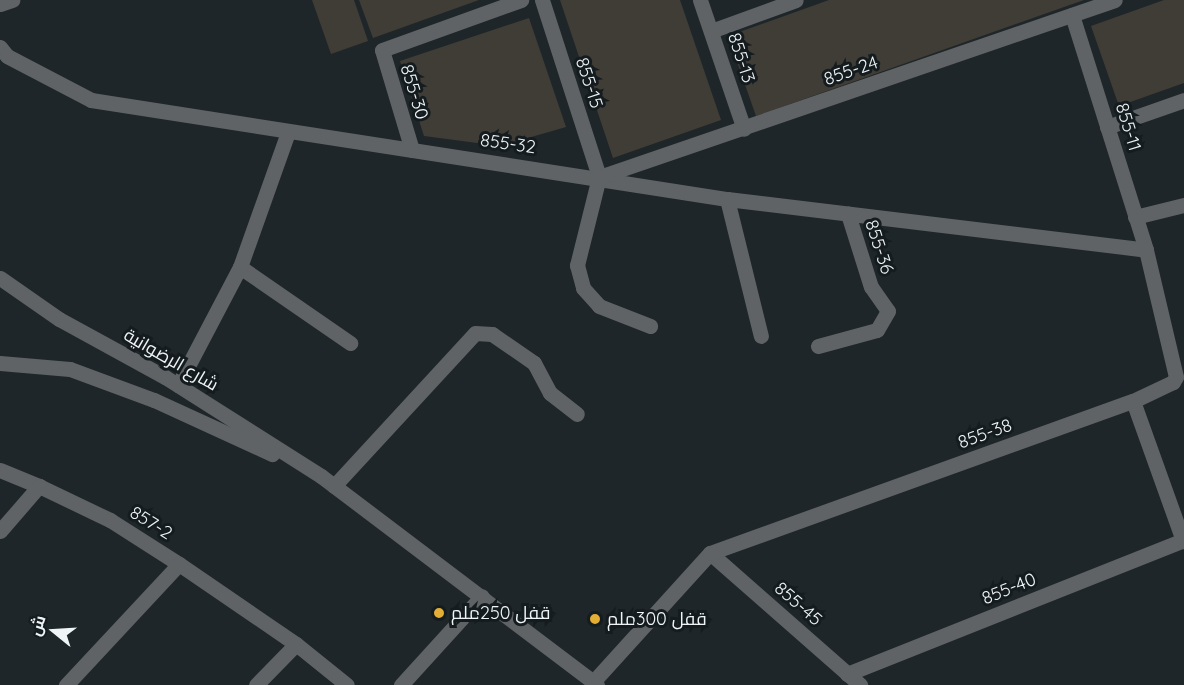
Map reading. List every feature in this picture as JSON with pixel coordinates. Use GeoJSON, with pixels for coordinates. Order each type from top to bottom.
{"type":"FeatureCollection","features":[{"type":"Feature","properties":{"kind":"street"},"geometry":{"type":"LineString","coordinates":[[0,4],[12,0]]}},
{"type":"Feature","properties":{"kind":"street","name":"855-30"},"geometry":{"type":"LineString","coordinates":[[412,150],[382,50],[521,0]]}},
{"type":"Feature","properties":{"kind":"street","name":"855-15"},"geometry":{"type":"LineString","coordinates":[[542,0],[599,177]]}},
{"type":"Feature","properties":{"kind":"street","name":"855-13"},"geometry":{"type":"LineString","coordinates":[[700,0],[744,129]]}},
{"type":"Feature","properties":{"kind":"street"},"geometry":{"type":"LineString","coordinates":[[711,31],[796,0]]}},
{"type":"Feature","properties":{"kind":"street","name":"855-24"},"geometry":{"type":"LineString","coordinates":[[599,177],[1116,0]]}},
{"type":"Feature","properties":{"kind":"street","name":"855-11"},"geometry":{"type":"LineString","coordinates":[[1072,15],[1146,250]]}},
{"type":"Feature","properties":{"kind":"street","name":"855-32"},"geometry":{"type":"LineString","coordinates":[[0,47],[7,56],[92,100],[288,132],[599,177],[727,199],[1146,250]]}},
{"type":"Feature","properties":{"kind":"street"},"geometry":{"type":"LineString","coordinates":[[1107,127],[1184,100]]}},
{"type":"Feature","properties":{"kind":"street"},"geometry":{"type":"LineString","coordinates":[[178,385],[240,267],[288,132]]}},
{"type":"Feature","properties":{"kind":"street"},"geometry":{"type":"LineString","coordinates":[[599,177],[577,265],[583,288],[600,306],[650,326]]}},
{"type":"Feature","properties":{"kind":"street"},"geometry":{"type":"LineString","coordinates":[[727,199],[761,336]]}},
{"type":"Feature","properties":{"kind":"street"},"geometry":{"type":"LineString","coordinates":[[1135,217],[1184,205]]}},
{"type":"Feature","properties":{"kind":"street","name":"855-36"},"geometry":{"type":"LineString","coordinates":[[818,346],[877,330],[888,311],[871,287],[848,214]]}},
{"type":"Feature","properties":{"kind":"street","name":"855-38"},"geometry":{"type":"LineString","coordinates":[[710,553],[1133,401],[1173,382],[1176,377],[1146,250]]}},
{"type":"Feature","properties":{"kind":"street"},"geometry":{"type":"LineString","coordinates":[[240,267],[350,343]]}},
{"type":"Feature","properties":{"kind":"street","name":"شارع الرضوانية"},"geometry":{"type":"LineString","coordinates":[[0,278],[59,319],[178,385],[321,476],[595,684]]}},
{"type":"Feature","properties":{"kind":"street"},"geometry":{"type":"LineString","coordinates":[[334,486],[475,333],[492,334],[534,363],[550,393],[577,414]]}},
{"type":"Feature","properties":{"kind":"street","name":"شارع الرضوانية"},"geometry":{"type":"LineString","coordinates":[[0,363],[70,369],[154,400],[321,476]]}},
{"type":"Feature","properties":{"kind":"street"},"geometry":{"type":"LineString","coordinates":[[1133,401],[1183,541]]}},
{"type":"Feature","properties":{"kind":"street","name":"857-2"},"geometry":{"type":"LineString","coordinates":[[0,470],[110,520],[179,564],[66,685]]}},
{"type":"Feature","properties":{"kind":"street"},"geometry":{"type":"LineString","coordinates":[[0,531],[39,486]]}},
{"type":"Feature","properties":{"kind":"street","name":"855-40"},"geometry":{"type":"LineString","coordinates":[[847,674],[1183,541]]}},
{"type":"Feature","properties":{"kind":"street"},"geometry":{"type":"LineString","coordinates":[[595,684],[710,553]]}},
{"type":"Feature","properties":{"kind":"street","name":"855-45"},"geometry":{"type":"LineString","coordinates":[[710,553],[860,685]]}},
{"type":"Feature","properties":{"kind":"street"},"geometry":{"type":"LineString","coordinates":[[179,564],[296,644],[347,685]]}},
{"type":"Feature","properties":{"kind":"street"},"geometry":{"type":"LineString","coordinates":[[408,683],[482,596]]}},
{"type":"Feature","properties":{"kind":"street"},"geometry":{"type":"LineString","coordinates":[[256,685],[296,644]]}},
{"type":"Feature","properties":{"kind":"building"},"geometry":{"type":"Polygon","coordinates":[[[312,0],[354,0],[368,41],[331,54],[312,0]]]}},
{"type":"Feature","properties":{"kind":"building"},"geometry":{"type":"Polygon","coordinates":[[[359,0],[479,0],[373,38],[359,0]]]}},
{"type":"Feature","properties":{"kind":"building"},"geometry":{"type":"Polygon","coordinates":[[[560,0],[680,0],[721,120],[613,158],[560,0]]]}},
{"type":"Feature","properties":{"kind":"building"},"geometry":{"type":"Polygon","coordinates":[[[829,0],[1084,0],[756,116],[728,36],[829,0]]]}},
{"type":"Feature","properties":{"kind":"building"},"geometry":{"type":"Polygon","coordinates":[[[1164,0],[1184,0],[1184,83],[1119,106],[1091,26],[1164,0]]]}},
{"type":"Feature","properties":{"kind":"building"},"geometry":{"type":"Polygon","coordinates":[[[529,18],[566,127],[500,146],[424,136],[400,61],[529,18]]]}},
{"type":"Feature","properties":{"kind":"place","name":"قفل 250ملم"},"geometry":{"type":"Point","coordinates":[439,613]}},
{"type":"Feature","properties":{"kind":"place","name":"قفل 300ملم"},"geometry":{"type":"Point","coordinates":[595,619]}}]}
